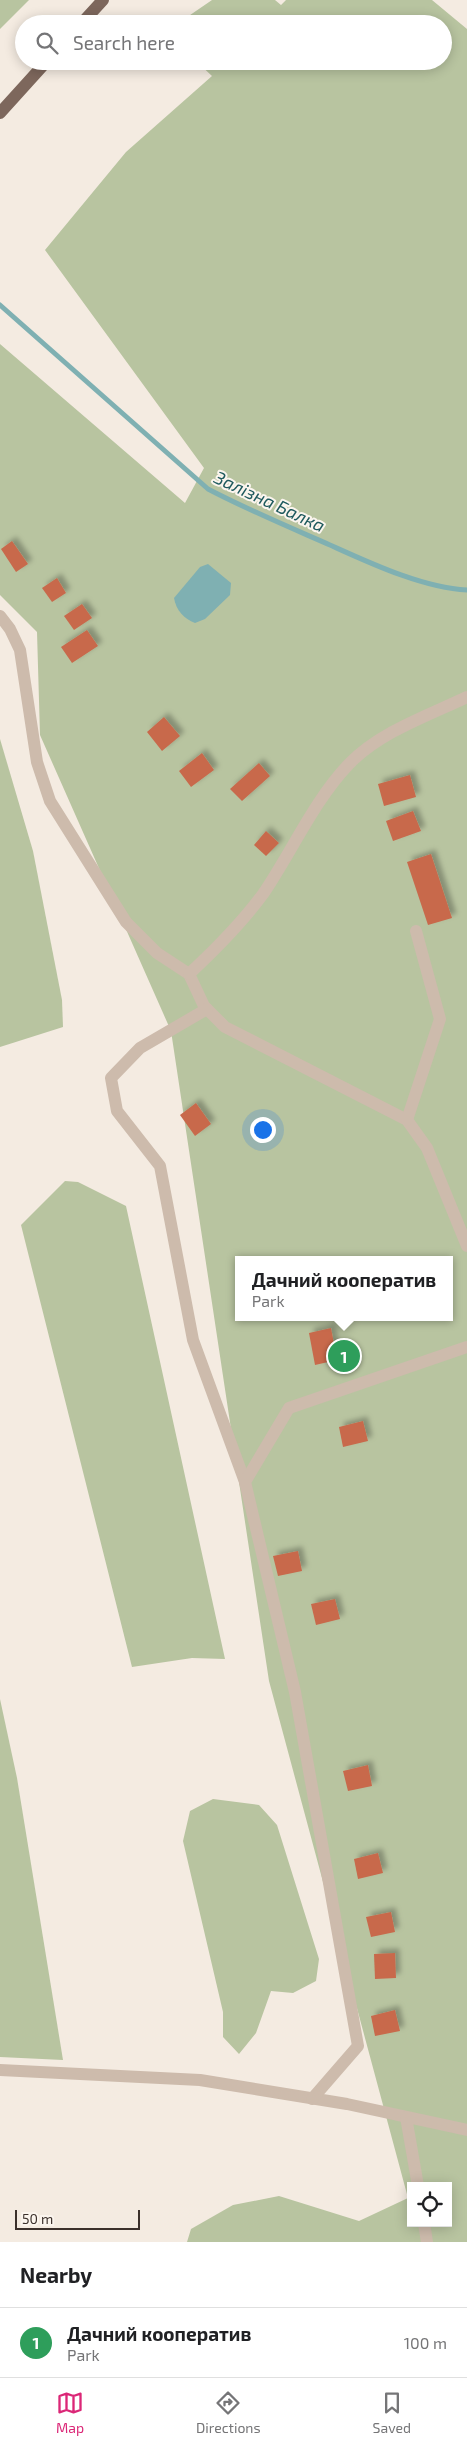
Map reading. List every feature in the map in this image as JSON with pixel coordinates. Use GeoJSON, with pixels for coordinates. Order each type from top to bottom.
{"type":"FeatureCollection","features":[{"type":"Feature","properties":{"kind":"main road"},"geometry":{"type":"LineString","coordinates":[[89,15],[103,0]]}},
{"type":"Feature","properties":{"kind":"main road"},"geometry":{"type":"LineString","coordinates":[[0,112],[39,70]]}},
{"type":"Feature","properties":{"kind":"street"},"geometry":{"type":"LineString","coordinates":[[0,616],[10,629],[20,650],[37,762],[50,801],[126,922],[156,953],[189,974],[207,1009],[225,1027],[251,1042],[407,1120],[427,1148],[467,1246]]}},
{"type":"Feature","properties":{"kind":"street"},"geometry":{"type":"LineString","coordinates":[[189,974],[232,933],[258,900],[332,785],[349,764],[382,738],[467,697]]}},
{"type":"Feature","properties":{"kind":"street"},"geometry":{"type":"LineString","coordinates":[[407,1120],[440,1019],[416,931]]}},
{"type":"Feature","properties":{"kind":"street"},"geometry":{"type":"LineString","coordinates":[[207,1009],[140,1048],[111,1078],[117,1111],[160,1166],[193,1340],[245,1482],[295,1692],[358,2046],[312,2099]]}},
{"type":"Feature","properties":{"kind":"street"},"geometry":{"type":"LineString","coordinates":[[245,1482],[289,1408],[467,1347]]}},
{"type":"Feature","properties":{"kind":"street"},"geometry":{"type":"LineString","coordinates":[[0,2070],[200,2080],[312,2099],[467,2130]]}},
{"type":"Feature","properties":{"kind":"street"},"geometry":{"type":"LineString","coordinates":[[406,2117],[417,2182]]}},
{"type":"Feature","properties":{"kind":"street"},"geometry":{"type":"LineString","coordinates":[[425,2227],[427,2242]]}},
{"type":"Feature","properties":{"kind":"green space"},"geometry":{"type":"Polygon","coordinates":[[[0,0],[29,0],[0,29],[0,0]]]}},
{"type":"Feature","properties":{"kind":"green space"},"geometry":{"type":"Polygon","coordinates":[[[212,0],[275,0],[281,5],[286,0],[432,0],[450,15],[190,15],[212,0]]]}},
{"type":"Feature","properties":{"kind":"green space"},"geometry":{"type":"Polygon","coordinates":[[[452,17],[467,29],[467,2242],[187,2242],[191,2229],[233,2205],[279,2196],[359,2221],[407,2198],[407,2227],[452,2227],[452,2182],[407,2182],[407,2194],[269,1681],[171,1031],[40,735],[37,632],[0,595],[0,344],[185,503],[204,468],[45,250],[126,152],[212,76],[206,70],[452,70],[452,17]]]}},
{"type":"Feature","properties":{"kind":"green space"},"geometry":{"type":"Polygon","coordinates":[[[0,739],[33,851],[62,1000],[63,1027],[0,1047],[0,739]]]}},
{"type":"Feature","properties":{"kind":"green space"},"geometry":{"type":"Polygon","coordinates":[[[65,1181],[78,1182],[126,1206],[225,1659],[192,1658],[132,1667],[21,1225],[65,1181]]]}},
{"type":"Feature","properties":{"kind":"green space"},"geometry":{"type":"Polygon","coordinates":[[[0,1699],[17,1778],[63,2060],[0,2057],[0,1699]]]}},
{"type":"Feature","properties":{"kind":"green space"},"geometry":{"type":"Polygon","coordinates":[[[213,1799],[259,1805],[277,1825],[319,1959],[316,1981],[293,1993],[271,1991],[256,2033],[239,2054],[223,2037],[223,2012],[183,1841],[190,1811],[213,1799]]]}},
{"type":"Feature","properties":{"kind":"water"},"geometry":{"type":"Polygon","coordinates":[[[208,564],[231,583],[230,595],[205,619],[195,623],[181,614],[174,598],[200,567],[208,564]]]}},
{"type":"Feature","properties":{"kind":"building"},"geometry":{"type":"Polygon","coordinates":[[[12,541],[28,564],[16,572],[1,549],[12,541]]]}},
{"type":"Feature","properties":{"kind":"building"},"geometry":{"type":"Polygon","coordinates":[[[57,578],[66,593],[52,602],[42,588],[57,578]]]}},
{"type":"Feature","properties":{"kind":"building"},"geometry":{"type":"Polygon","coordinates":[[[82,604],[92,618],[74,630],[64,616],[82,604]]]}},
{"type":"Feature","properties":{"kind":"building"},"geometry":{"type":"Polygon","coordinates":[[[87,630],[98,646],[72,663],[61,647],[87,630]]]}},
{"type":"Feature","properties":{"kind":"building"},"geometry":{"type":"Polygon","coordinates":[[[164,717],[180,736],[162,751],[147,732],[164,717]]]}},
{"type":"Feature","properties":{"kind":"building"},"geometry":{"type":"Polygon","coordinates":[[[202,753],[214,770],[191,787],[179,771],[202,753]]]}},
{"type":"Feature","properties":{"kind":"building"},"geometry":{"type":"Polygon","coordinates":[[[259,763],[270,776],[242,801],[230,789],[259,763]]]}},
{"type":"Feature","properties":{"kind":"building"},"geometry":{"type":"Polygon","coordinates":[[[410,775],[416,797],[384,806],[378,784],[410,775]]]}},
{"type":"Feature","properties":{"kind":"building"},"geometry":{"type":"Polygon","coordinates":[[[413,811],[421,831],[393,841],[386,821],[413,811]]]}},
{"type":"Feature","properties":{"kind":"building"},"geometry":{"type":"Polygon","coordinates":[[[266,831],[279,843],[266,856],[254,845],[266,831]]]}},
{"type":"Feature","properties":{"kind":"building"},"geometry":{"type":"Polygon","coordinates":[[[431,854],[452,918],[428,925],[407,862],[431,854]]]}},
{"type":"Feature","properties":{"kind":"building"},"geometry":{"type":"Polygon","coordinates":[[[196,1103],[211,1124],[195,1136],[180,1115],[196,1103]]]}},
{"type":"Feature","properties":{"kind":"building"},"geometry":{"type":"Polygon","coordinates":[[[331,1328],[337,1360],[315,1365],[309,1333],[331,1328]]]}},
{"type":"Feature","properties":{"kind":"building"},"geometry":{"type":"Polygon","coordinates":[[[363,1421],[368,1441],[343,1447],[339,1427],[363,1421]]]}},
{"type":"Feature","properties":{"kind":"building"},"geometry":{"type":"Polygon","coordinates":[[[298,1551],[302,1571],[278,1576],[273,1556],[298,1551]]]}},
{"type":"Feature","properties":{"kind":"building"},"geometry":{"type":"Polygon","coordinates":[[[335,1599],[340,1619],[316,1625],[311,1604],[335,1599]]]}},
{"type":"Feature","properties":{"kind":"building"},"geometry":{"type":"Polygon","coordinates":[[[368,1765],[372,1786],[348,1791],[343,1771],[368,1765]]]}},
{"type":"Feature","properties":{"kind":"building"},"geometry":{"type":"Polygon","coordinates":[[[378,1853],[383,1873],[358,1879],[354,1859],[378,1853]]]}},
{"type":"Feature","properties":{"kind":"building"},"geometry":{"type":"Polygon","coordinates":[[[391,1912],[395,1932],[371,1937],[366,1917],[391,1912]]]}},
{"type":"Feature","properties":{"kind":"building"},"geometry":{"type":"Polygon","coordinates":[[[395,1953],[396,1978],[375,1979],[374,1954],[395,1953]]]}},
{"type":"Feature","properties":{"kind":"building"},"geometry":{"type":"Polygon","coordinates":[[[395,2010],[400,2031],[375,2036],[371,2016],[395,2010]]]}},
{"type":"Feature","properties":{"kind":"waterway","name":"Залізна Балка"},"geometry":{"type":"LineString","coordinates":[[0,305],[208,489],[379,567],[433,585],[467,590]]}},
{"type":"Feature","properties":{"kind":"place","name":"Дачний кооператив"},"geometry":{"type":"Point","coordinates":[344,1356]}}]}
